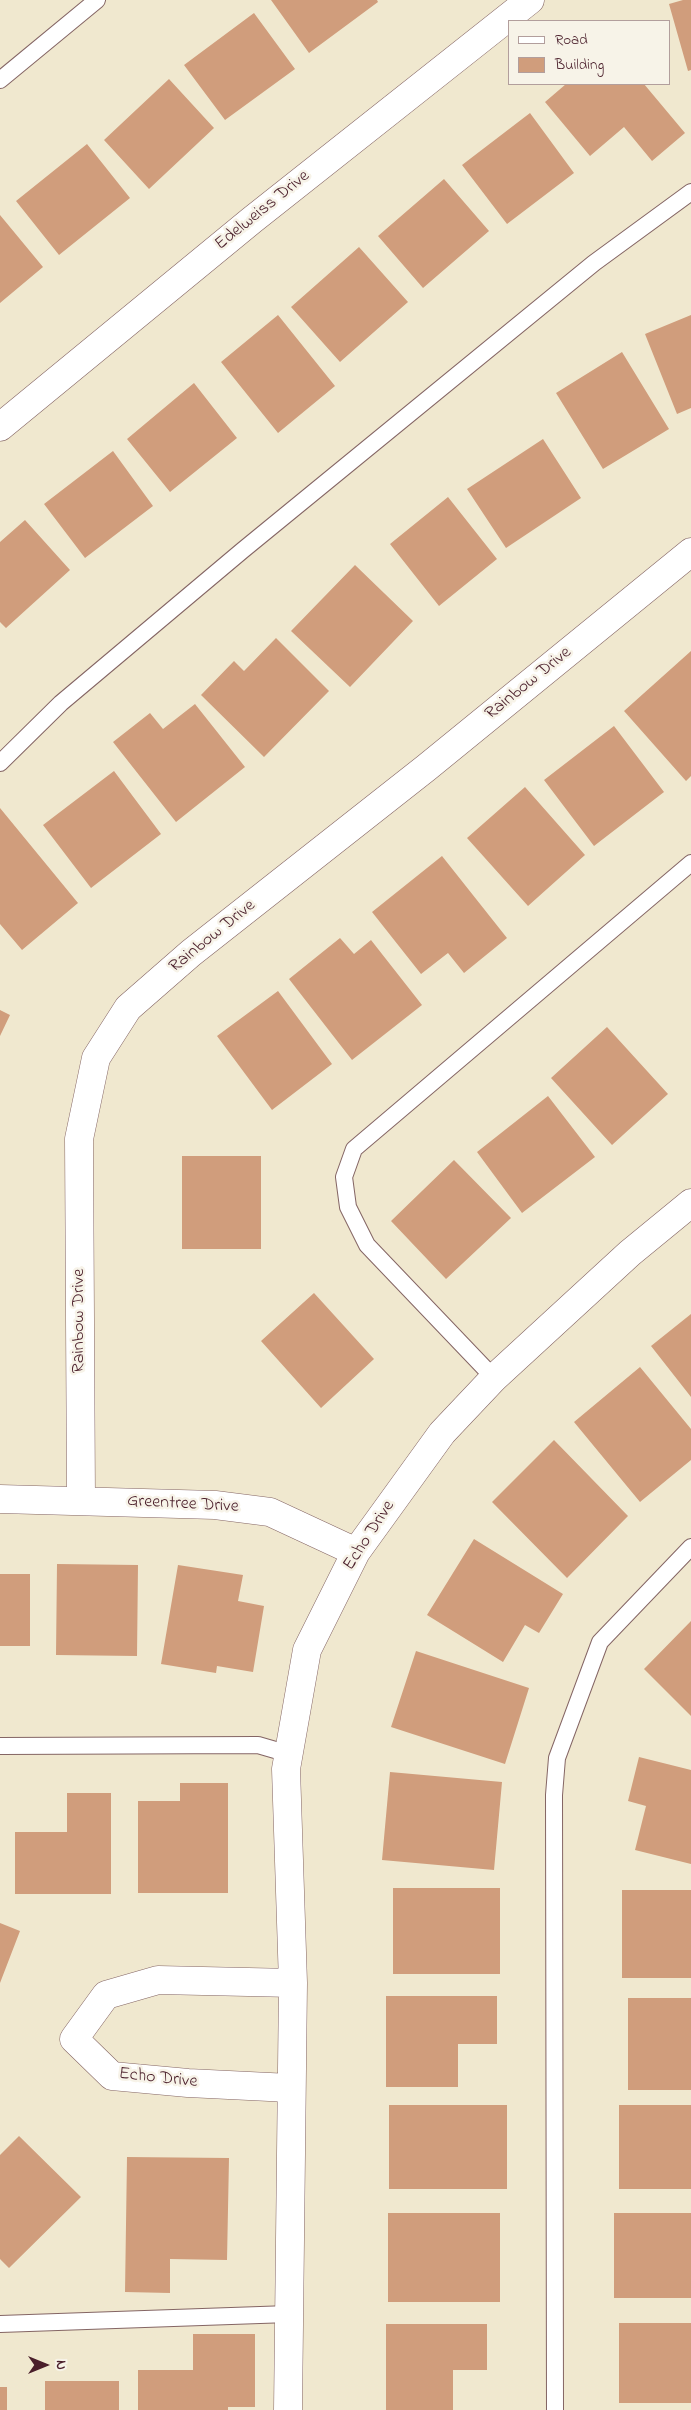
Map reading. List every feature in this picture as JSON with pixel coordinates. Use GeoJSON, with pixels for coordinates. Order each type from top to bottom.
{"type":"FeatureCollection","features":[{"type":"Feature","properties":{"kind":"street","name":"Edelweiss Drive"},"geometry":{"type":"LineString","coordinates":[[0,427],[252,220],[530,0]]}},
{"type":"Feature","properties":{"kind":"street","name":"Rainbow Drive"},"geometry":{"type":"LineString","coordinates":[[81,1500],[79,1139],[96,1058],[117,1025],[128,1008],[191,953],[426,768],[691,552]]}},
{"type":"Feature","properties":{"kind":"street","name":"Echo Drive"},"geometry":{"type":"LineString","coordinates":[[288,2410],[290,2088],[293,1983],[286,1769],[307,1650],[356,1552],[442,1433],[494,1378],[630,1253],[691,1202]]}},
{"type":"Feature","properties":{"kind":"street","name":"Greentree Drive"},"geometry":{"type":"LineString","coordinates":[[0,1499],[215,1505],[270,1512],[356,1552]]}},
{"type":"Feature","properties":{"kind":"street","name":"Echo Drive"},"geometry":{"type":"LineString","coordinates":[[290,2088],[188,2083],[112,2076],[74,2039],[106,1995],[158,1980],[293,1983]]}},
{"type":"Feature","properties":{"kind":"lane"},"geometry":{"type":"LineString","coordinates":[[0,80],[97,0]]}},
{"type":"Feature","properties":{"kind":"lane"},"geometry":{"type":"LineString","coordinates":[[0,763],[61,703],[243,550],[594,263],[691,192]]}},
{"type":"Feature","properties":{"kind":"lane"},"geometry":{"type":"LineString","coordinates":[[494,1378],[367,1245],[348,1207],[344,1177],[354,1149],[691,863]]}},
{"type":"Feature","properties":{"kind":"lane"},"geometry":{"type":"LineString","coordinates":[[555,2410],[554,1795],[557,1758],[600,1642],[691,1547]]}},
{"type":"Feature","properties":{"kind":"lane"},"geometry":{"type":"LineString","coordinates":[[0,1746],[258,1745],[289,1754]]}},
{"type":"Feature","properties":{"kind":"lane"},"geometry":{"type":"LineString","coordinates":[[0,2324],[289,2314]]}},
{"type":"Feature","properties":{"kind":"building"},"geometry":{"type":"Polygon","coordinates":[[[271,0],[377,0],[378,2],[309,53],[271,0]]]}},
{"type":"Feature","properties":{"kind":"building"},"geometry":{"type":"Polygon","coordinates":[[[691,0],[691,70],[688,71],[669,4],[691,0]]]}},
{"type":"Feature","properties":{"kind":"building"},"geometry":{"type":"Polygon","coordinates":[[[254,13],[295,69],[225,120],[184,65],[254,13]]]}},
{"type":"Feature","properties":{"kind":"building"},"geometry":{"type":"Polygon","coordinates":[[[169,79],[214,128],[149,189],[104,140],[169,79]]]}},
{"type":"Feature","properties":{"kind":"building"},"geometry":{"type":"Polygon","coordinates":[[[565,85],[645,85],[685,133],[652,161],[624,127],[590,156],[545,102],[565,85]]]}},
{"type":"Feature","properties":{"kind":"building"},"geometry":{"type":"Polygon","coordinates":[[[530,113],[574,173],[507,224],[462,165],[530,113]]]}},
{"type":"Feature","properties":{"kind":"building"},"geometry":{"type":"Polygon","coordinates":[[[87,144],[130,198],[59,255],[16,201],[87,144]]]}},
{"type":"Feature","properties":{"kind":"building"},"geometry":{"type":"Polygon","coordinates":[[[444,179],[489,231],[423,288],[378,236],[444,179]]]}},
{"type":"Feature","properties":{"kind":"building"},"geometry":{"type":"Polygon","coordinates":[[[0,215],[43,267],[0,303],[0,215]]]}},
{"type":"Feature","properties":{"kind":"building"},"geometry":{"type":"Polygon","coordinates":[[[359,247],[408,302],[340,362],[291,307],[359,247]]]}},
{"type":"Feature","properties":{"kind":"building"},"geometry":{"type":"Polygon","coordinates":[[[278,315],[335,386],[278,433],[221,362],[278,315]]]}},
{"type":"Feature","properties":{"kind":"building"},"geometry":{"type":"Polygon","coordinates":[[[691,315],[691,408],[677,414],[645,334],[691,315]]]}},
{"type":"Feature","properties":{"kind":"building"},"geometry":{"type":"Polygon","coordinates":[[[622,352],[669,429],[603,469],[556,393],[622,352]]]}},
{"type":"Feature","properties":{"kind":"building"},"geometry":{"type":"Polygon","coordinates":[[[194,383],[237,438],[170,492],[127,439],[194,383]]]}},
{"type":"Feature","properties":{"kind":"building"},"geometry":{"type":"Polygon","coordinates":[[[543,439],[581,498],[506,548],[467,489],[543,439]]]}},
{"type":"Feature","properties":{"kind":"building"},"geometry":{"type":"Polygon","coordinates":[[[113,451],[153,506],[85,558],[44,504],[113,451]]]}},
{"type":"Feature","properties":{"kind":"building"},"geometry":{"type":"Polygon","coordinates":[[[448,497],[497,559],[439,606],[390,544],[448,497]]]}},
{"type":"Feature","properties":{"kind":"building"},"geometry":{"type":"Polygon","coordinates":[[[25,520],[70,570],[6,628],[0,622],[0,542],[25,520]]]}},
{"type":"Feature","properties":{"kind":"building"},"geometry":{"type":"Polygon","coordinates":[[[355,565],[413,621],[350,687],[291,631],[355,565]]]}},
{"type":"Feature","properties":{"kind":"building"},"geometry":{"type":"Polygon","coordinates":[[[276,638],[329,691],[264,757],[201,695],[234,661],[244,671],[276,638]]]}},
{"type":"Feature","properties":{"kind":"building"},"geometry":{"type":"Polygon","coordinates":[[[691,651],[691,776],[686,781],[624,711],[691,651]]]}},
{"type":"Feature","properties":{"kind":"building"},"geometry":{"type":"Polygon","coordinates":[[[195,704],[245,767],[176,822],[113,742],[150,713],[163,729],[195,704]]]}},
{"type":"Feature","properties":{"kind":"building"},"geometry":{"type":"Polygon","coordinates":[[[614,726],[664,792],[594,846],[544,780],[614,726]]]}},
{"type":"Feature","properties":{"kind":"building"},"geometry":{"type":"Polygon","coordinates":[[[114,771],[161,834],[91,888],[43,825],[114,771]]]}},
{"type":"Feature","properties":{"kind":"building"},"geometry":{"type":"Polygon","coordinates":[[[525,787],[585,855],[528,906],[467,838],[525,787]]]}},
{"type":"Feature","properties":{"kind":"building"},"geometry":{"type":"Polygon","coordinates":[[[0,808],[78,903],[22,950],[0,924],[0,808]]]}},
{"type":"Feature","properties":{"kind":"building"},"geometry":{"type":"Polygon","coordinates":[[[442,856],[507,938],[464,973],[448,953],[421,974],[372,912],[442,856]]]}},
{"type":"Feature","properties":{"kind":"building"},"geometry":{"type":"Polygon","coordinates":[[[340,938],[354,954],[371,940],[422,1005],[352,1060],[289,979],[340,938]]]}},
{"type":"Feature","properties":{"kind":"building"},"geometry":{"type":"Polygon","coordinates":[[[278,991],[332,1064],[272,1110],[217,1036],[278,991]]]}},
{"type":"Feature","properties":{"kind":"building"},"geometry":{"type":"Polygon","coordinates":[[[0,1010],[10,1015],[0,1036],[0,1010]]]}},
{"type":"Feature","properties":{"kind":"building"},"geometry":{"type":"Polygon","coordinates":[[[607,1027],[668,1094],[612,1145],[551,1078],[607,1027]]]}},
{"type":"Feature","properties":{"kind":"building"},"geometry":{"type":"Polygon","coordinates":[[[548,1096],[595,1157],[522,1213],[477,1152],[548,1096]]]}},
{"type":"Feature","properties":{"kind":"building"},"geometry":{"type":"Polygon","coordinates":[[[182,1156],[261,1156],[261,1249],[182,1249],[182,1156]]]}},
{"type":"Feature","properties":{"kind":"building"},"geometry":{"type":"Polygon","coordinates":[[[454,1160],[511,1218],[446,1279],[391,1221],[454,1160]]]}},
{"type":"Feature","properties":{"kind":"building"},"geometry":{"type":"Polygon","coordinates":[[[314,1293],[374,1359],[321,1408],[261,1341],[314,1293]]]}},
{"type":"Feature","properties":{"kind":"building"},"geometry":{"type":"Polygon","coordinates":[[[691,1314],[691,1397],[651,1346],[691,1314]]]}},
{"type":"Feature","properties":{"kind":"building"},"geometry":{"type":"Polygon","coordinates":[[[640,1367],[691,1429],[691,1460],[640,1502],[574,1422],[640,1367]]]}},
{"type":"Feature","properties":{"kind":"building"},"geometry":{"type":"Polygon","coordinates":[[[554,1440],[628,1516],[567,1578],[492,1502],[554,1440]]]}},
{"type":"Feature","properties":{"kind":"building"},"geometry":{"type":"Polygon","coordinates":[[[474,1539],[563,1594],[539,1633],[525,1625],[503,1662],[427,1615],[474,1539]]]}},
{"type":"Feature","properties":{"kind":"building"},"geometry":{"type":"Polygon","coordinates":[[[57,1564],[138,1565],[137,1656],[56,1655],[57,1564]]]}},
{"type":"Feature","properties":{"kind":"building"},"geometry":{"type":"Polygon","coordinates":[[[178,1565],[243,1575],[238,1601],[264,1606],[253,1672],[217,1666],[216,1673],[161,1664],[178,1565]]]}},
{"type":"Feature","properties":{"kind":"building"},"geometry":{"type":"Polygon","coordinates":[[[0,1574],[30,1574],[30,1646],[0,1646],[0,1574]]]}},
{"type":"Feature","properties":{"kind":"building"},"geometry":{"type":"Polygon","coordinates":[[[691,1621],[691,1716],[644,1669],[691,1621]]]}},
{"type":"Feature","properties":{"kind":"building"},"geometry":{"type":"Polygon","coordinates":[[[416,1651],[529,1688],[505,1764],[391,1727],[416,1651]]]}},
{"type":"Feature","properties":{"kind":"building"},"geometry":{"type":"Polygon","coordinates":[[[639,1757],[691,1770],[691,1864],[635,1850],[646,1806],[628,1801],[639,1757]]]}},
{"type":"Feature","properties":{"kind":"building"},"geometry":{"type":"Polygon","coordinates":[[[390,1772],[502,1782],[494,1870],[382,1860],[390,1772]]]}},
{"type":"Feature","properties":{"kind":"building"},"geometry":{"type":"Polygon","coordinates":[[[180,1783],[228,1783],[228,1893],[138,1893],[138,1801],[180,1801],[180,1783]]]}},
{"type":"Feature","properties":{"kind":"building"},"geometry":{"type":"Polygon","coordinates":[[[67,1793],[111,1793],[111,1894],[15,1894],[15,1832],[67,1832],[67,1793]]]}},
{"type":"Feature","properties":{"kind":"building"},"geometry":{"type":"Polygon","coordinates":[[[393,1888],[500,1888],[500,1974],[393,1974],[393,1888]]]}},
{"type":"Feature","properties":{"kind":"building"},"geometry":{"type":"Polygon","coordinates":[[[622,1890],[691,1890],[691,1978],[622,1978],[622,1890]]]}},
{"type":"Feature","properties":{"kind":"building"},"geometry":{"type":"Polygon","coordinates":[[[0,1923],[20,1931],[0,1983],[0,1923]]]}},
{"type":"Feature","properties":{"kind":"building"},"geometry":{"type":"Polygon","coordinates":[[[386,1996],[497,1996],[497,2044],[458,2044],[458,2087],[386,2087],[386,1996]]]}},
{"type":"Feature","properties":{"kind":"building"},"geometry":{"type":"Polygon","coordinates":[[[628,1998],[691,1998],[691,2090],[628,2090],[628,1998]]]}},
{"type":"Feature","properties":{"kind":"building"},"geometry":{"type":"Polygon","coordinates":[[[389,2105],[507,2105],[507,2189],[389,2189],[389,2105]]]}},
{"type":"Feature","properties":{"kind":"building"},"geometry":{"type":"Polygon","coordinates":[[[619,2105],[691,2105],[691,2189],[619,2189],[619,2105]]]}},
{"type":"Feature","properties":{"kind":"building"},"geometry":{"type":"Polygon","coordinates":[[[19,2136],[81,2197],[9,2268],[0,2259],[0,2155],[19,2136]]]}},
{"type":"Feature","properties":{"kind":"building"},"geometry":{"type":"Polygon","coordinates":[[[127,2157],[229,2158],[227,2260],[170,2259],[170,2293],[125,2292],[127,2157]]]}},
{"type":"Feature","properties":{"kind":"building"},"geometry":{"type":"Polygon","coordinates":[[[388,2213],[500,2213],[500,2302],[388,2302],[388,2213]]]}},
{"type":"Feature","properties":{"kind":"building"},"geometry":{"type":"Polygon","coordinates":[[[614,2213],[691,2213],[691,2298],[614,2298],[614,2213]]]}},
{"type":"Feature","properties":{"kind":"building"},"geometry":{"type":"Polygon","coordinates":[[[619,2323],[691,2323],[691,2403],[619,2403],[619,2323]]]}},
{"type":"Feature","properties":{"kind":"building"},"geometry":{"type":"Polygon","coordinates":[[[386,2324],[487,2324],[487,2370],[453,2370],[453,2410],[386,2410],[386,2324]]]}},
{"type":"Feature","properties":{"kind":"building"},"geometry":{"type":"Polygon","coordinates":[[[193,2334],[255,2334],[255,2407],[228,2407],[228,2410],[138,2410],[138,2370],[193,2370],[193,2334]]]}},
{"type":"Feature","properties":{"kind":"building"},"geometry":{"type":"Polygon","coordinates":[[[45,2381],[119,2381],[119,2410],[45,2410],[45,2381]]]}},
{"type":"Feature","properties":{"kind":"building"},"geometry":{"type":"Polygon","coordinates":[[[0,2387],[7,2387],[7,2410],[0,2410],[0,2387]]]}}]}
